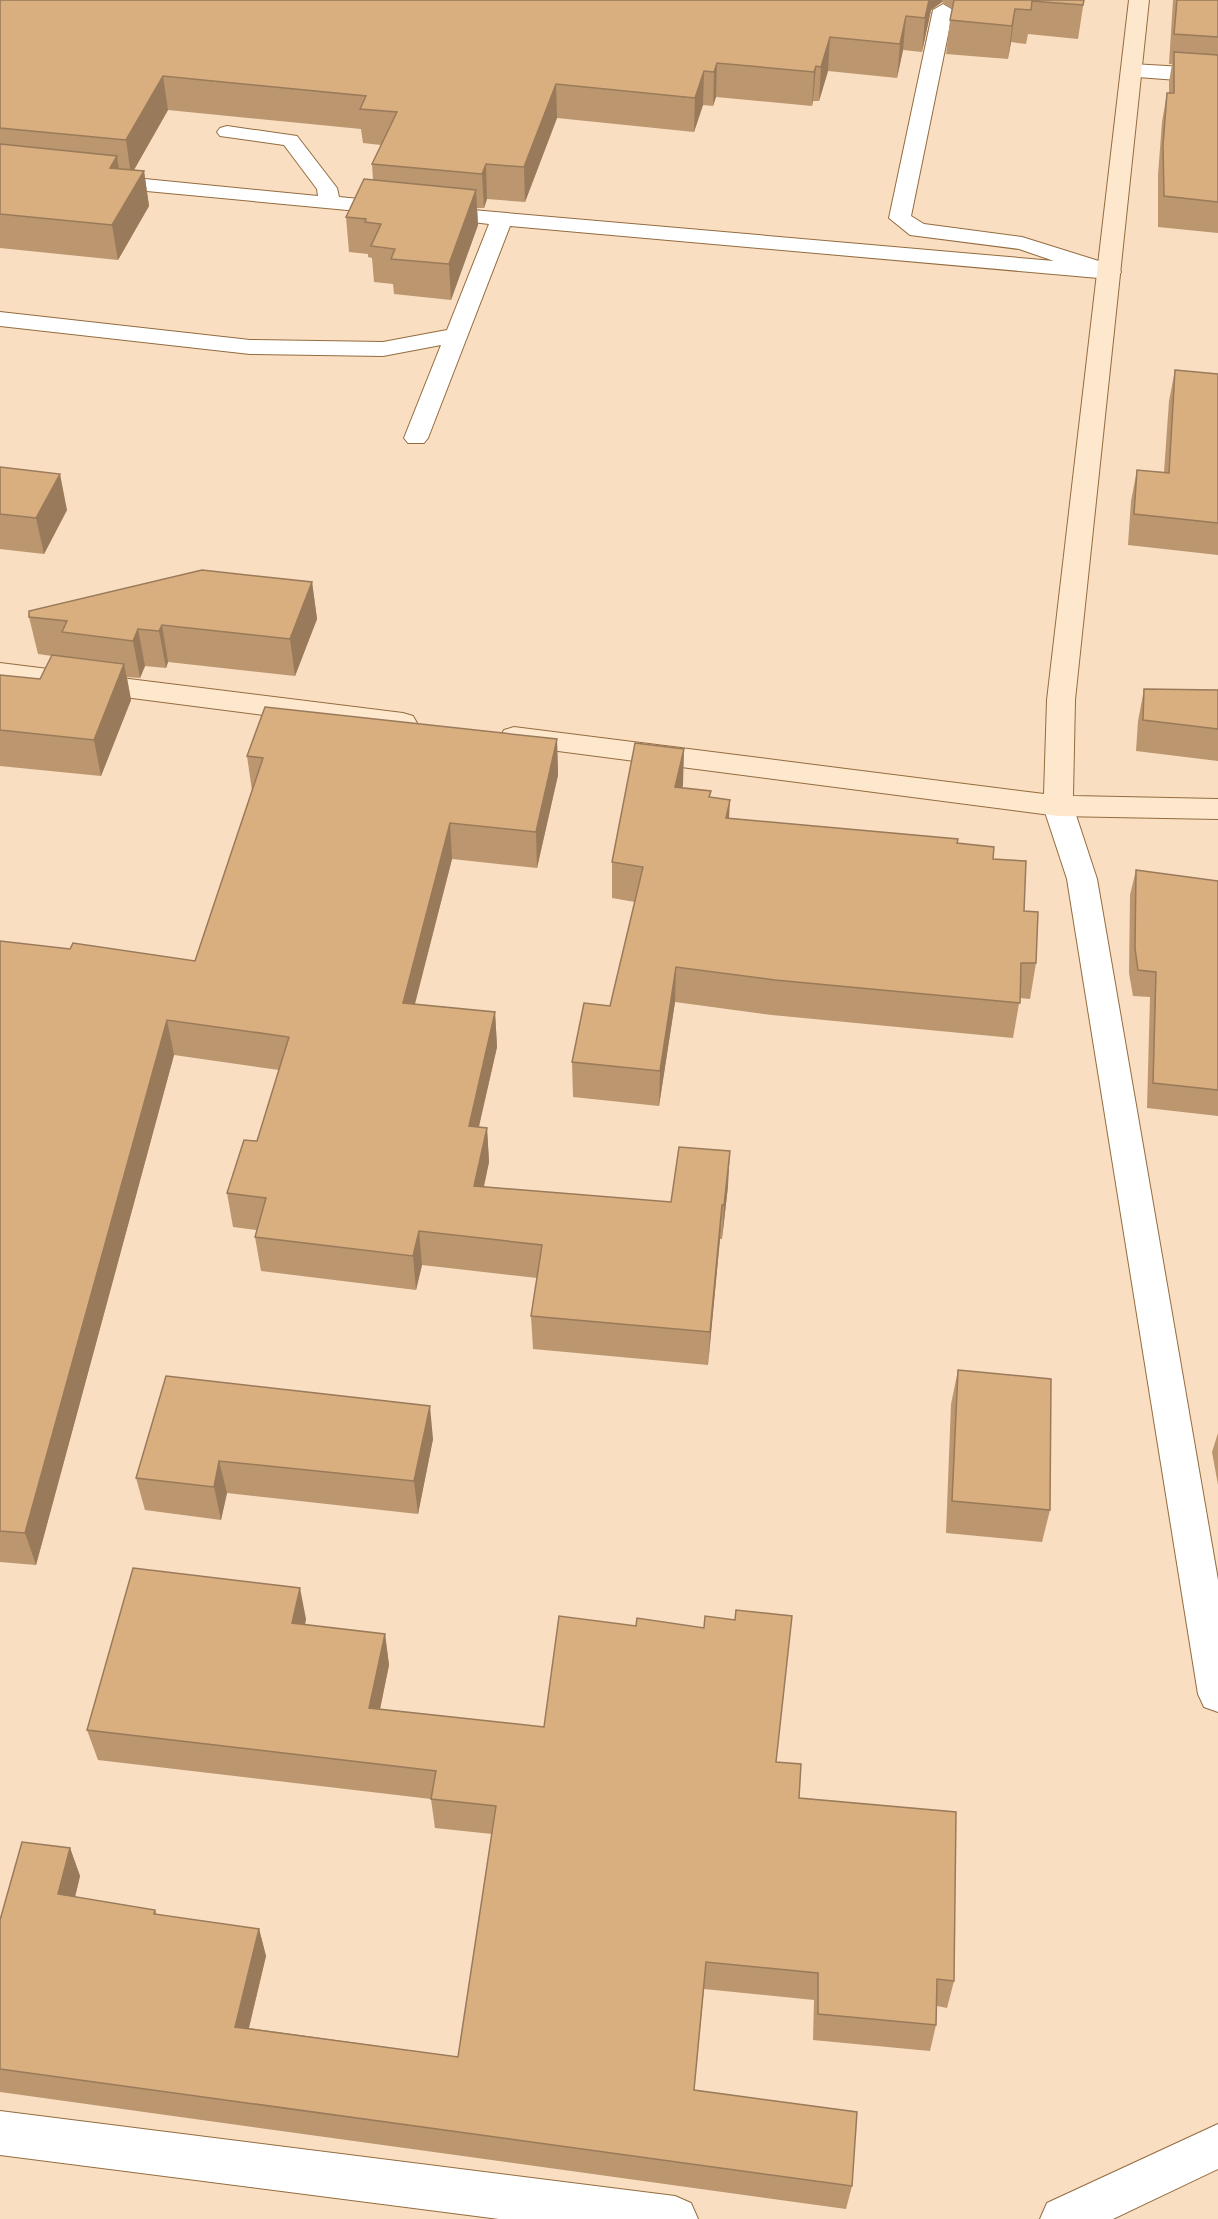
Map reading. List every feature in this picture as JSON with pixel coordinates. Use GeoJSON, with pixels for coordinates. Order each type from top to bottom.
{"type":"FeatureCollection","features":[{"type":"Feature","properties":{"kind":"street"},"geometry":{"type":"LineString","coordinates":[[1139,0],[1061,700],[1058,806],[1082,879],[1218,1694]]}},
{"type":"Feature","properties":{"kind":"street"},"geometry":{"type":"LineString","coordinates":[[1132,71],[1218,76]]}},
{"type":"Feature","properties":{"kind":"street"},"geometry":{"type":"LineString","coordinates":[[0,672],[427,726]]}},
{"type":"Feature","properties":{"kind":"street"},"geometry":{"type":"LineString","coordinates":[[486,734],[1058,806],[1218,809]]}},
{"type":"Feature","properties":{"kind":"street"},"geometry":{"type":"LineString","coordinates":[[0,2133],[675,2219]]}},
{"type":"Feature","properties":{"kind":"street"},"geometry":{"type":"LineString","coordinates":[[1063,2219],[1218,2146]]}},
{"type":"Feature","properties":{"kind":"lane"},"geometry":{"type":"LineString","coordinates":[[943,10],[900,218],[918,230],[1022,243],[1110,272]]}},
{"type":"Feature","properties":{"kind":"lane"},"geometry":{"type":"LineString","coordinates":[[227,132],[290,140],[327,188],[329,203]]}},
{"type":"Feature","properties":{"kind":"lane"},"geometry":{"type":"LineString","coordinates":[[82,179],[1110,272]]}},
{"type":"Feature","properties":{"kind":"lane"},"geometry":{"type":"LineString","coordinates":[[416,438],[502,218]]}},
{"type":"Feature","properties":{"kind":"lane"},"geometry":{"type":"LineString","coordinates":[[0,319],[250,348],[383,349],[456,335]]}},
{"type":"Feature","properties":{"kind":"building"},"geometry":{"type":"Polygon","coordinates":[[[0,0],[929,0],[925,18],[906,16],[900,44],[830,37],[821,67],[816,66],[814,72],[717,63],[714,72],[704,71],[695,98],[556,84],[524,167],[486,164],[482,174],[372,164],[397,112],[360,109],[366,96],[163,76],[126,140],[0,128],[0,0]]]}},
{"type":"Feature","properties":{"kind":"building"},"geometry":{"type":"Polygon","coordinates":[[[954,0],[1084,0],[1083,5],[1032,1],[1031,10],[1015,9],[1012,26],[950,20],[954,0]]]}},
{"type":"Feature","properties":{"kind":"building"},"geometry":{"type":"Polygon","coordinates":[[[1177,0],[1218,0],[1218,37],[1174,34],[1177,0]]]}},
{"type":"Feature","properties":{"kind":"building"},"geometry":{"type":"Polygon","coordinates":[[[1174,52],[1218,55],[1218,202],[1164,196],[1163,145],[1167,93],[1174,93],[1174,52]]]}},
{"type":"Feature","properties":{"kind":"building"},"geometry":{"type":"Polygon","coordinates":[[[0,144],[117,156],[110,168],[144,171],[112,225],[0,214],[0,144]]]}},
{"type":"Feature","properties":{"kind":"building"},"geometry":{"type":"Polygon","coordinates":[[[364,179],[476,190],[449,264],[391,259],[395,249],[371,246],[381,224],[365,222],[366,219],[346,217],[364,179]]]}},
{"type":"Feature","properties":{"kind":"building"},"geometry":{"type":"Polygon","coordinates":[[[1175,370],[1218,374],[1218,523],[1134,514],[1137,470],[1169,473],[1175,370]]]}},
{"type":"Feature","properties":{"kind":"building"},"geometry":{"type":"Polygon","coordinates":[[[0,467],[60,474],[36,518],[0,514],[0,467]]]}},
{"type":"Feature","properties":{"kind":"building"},"geometry":{"type":"Polygon","coordinates":[[[202,570],[312,582],[290,639],[162,625],[159,631],[138,629],[133,641],[62,632],[67,621],[29,617],[29,611],[202,570]]]}},
{"type":"Feature","properties":{"kind":"building"},"geometry":{"type":"Polygon","coordinates":[[[52,655],[124,664],[94,740],[0,730],[0,675],[40,679],[52,655]]]}},
{"type":"Feature","properties":{"kind":"building"},"geometry":{"type":"Polygon","coordinates":[[[1144,689],[1218,690],[1218,729],[1143,720],[1144,689]]]}},
{"type":"Feature","properties":{"kind":"building"},"geometry":{"type":"Polygon","coordinates":[[[265,707],[557,739],[536,832],[450,823],[403,1003],[495,1012],[469,1126],[487,1128],[474,1186],[671,1202],[679,1147],[730,1151],[724,1205],[722,1205],[710,1332],[531,1316],[542,1245],[419,1231],[413,1256],[255,1237],[266,1198],[227,1193],[244,1140],[257,1141],[289,1037],[167,1020],[25,1533],[0,1531],[0,941],[70,949],[73,943],[195,961],[263,758],[247,756],[265,707]]]}},
{"type":"Feature","properties":{"kind":"building"},"geometry":{"type":"Polygon","coordinates":[[[635,743],[684,749],[675,787],[711,791],[709,797],[730,800],[726,818],[958,839],[957,843],[994,847],[993,859],[1026,861],[1024,911],[1038,912],[1036,963],[1021,963],[1020,1003],[775,980],[676,967],[660,1071],[572,1062],[584,1003],[610,1006],[643,867],[612,862],[635,743]]]}},
{"type":"Feature","properties":{"kind":"building"},"geometry":{"type":"Polygon","coordinates":[[[1136,870],[1218,881],[1218,1090],[1153,1083],[1156,972],[1138,970],[1135,948],[1136,870]]]}},
{"type":"Feature","properties":{"kind":"building"},"geometry":{"type":"Polygon","coordinates":[[[958,1370],[1051,1379],[1050,1510],[952,1501],[958,1370]]]}},
{"type":"Feature","properties":{"kind":"building"},"geometry":{"type":"Polygon","coordinates":[[[166,1376],[430,1406],[414,1481],[219,1461],[214,1487],[136,1478],[166,1376]]]}},
{"type":"Feature","properties":{"kind":"building"},"geometry":{"type":"Polygon","coordinates":[[[133,1568],[300,1588],[292,1623],[385,1634],[369,1708],[544,1727],[559,1616],[636,1626],[637,1618],[704,1628],[705,1616],[735,1620],[736,1610],[792,1616],[776,1762],[801,1764],[799,1798],[956,1812],[954,1981],[937,1979],[936,2025],[818,2014],[818,1973],[706,1962],[694,2090],[857,2112],[852,2186],[0,2069],[0,1920],[22,1842],[70,1848],[58,1894],[155,1910],[154,1914],[259,1929],[235,2027],[458,2057],[496,1806],[431,1799],[436,1771],[87,1730],[133,1568]]]}}]}
